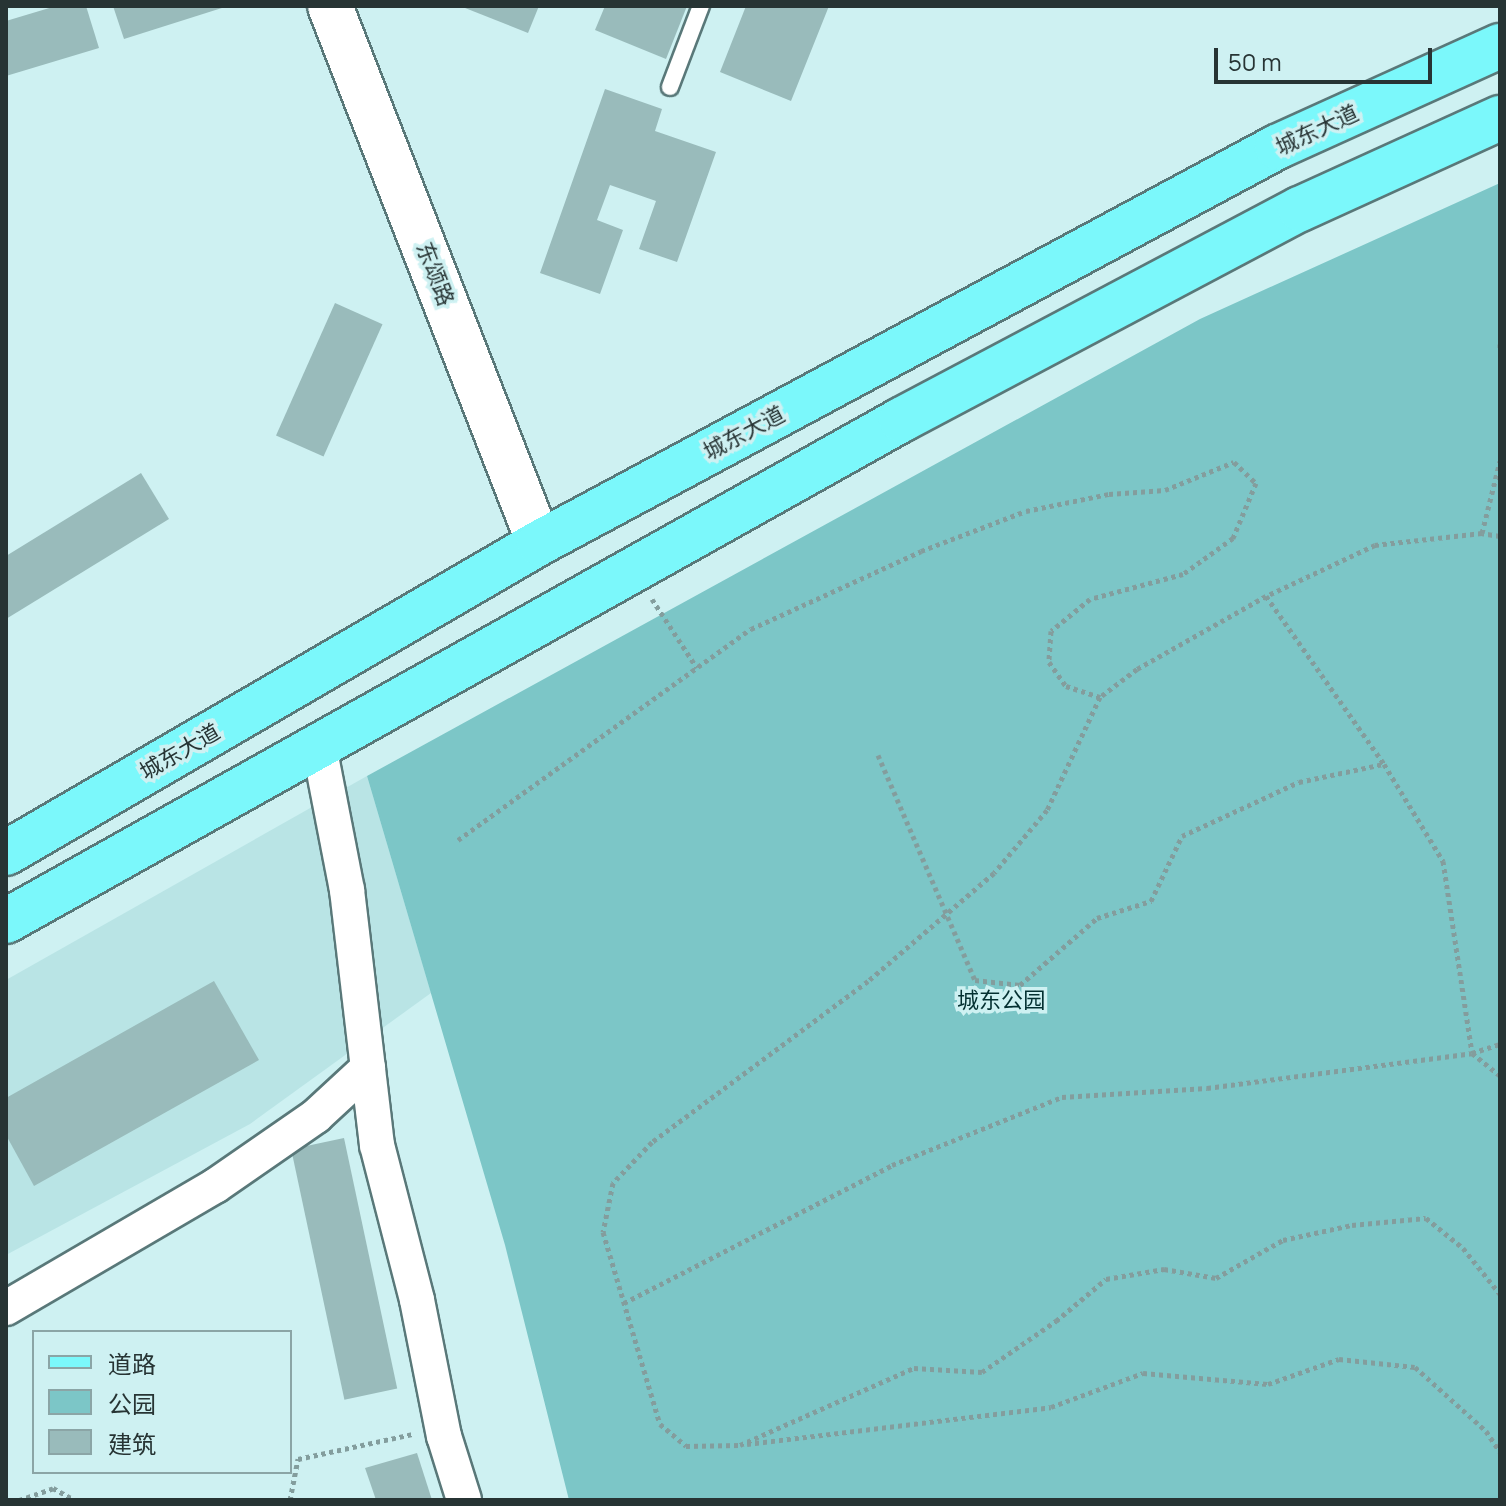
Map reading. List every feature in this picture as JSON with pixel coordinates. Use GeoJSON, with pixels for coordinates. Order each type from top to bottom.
{"type":"FeatureCollection","features":[{"type":"Feature","properties":{"kind":"main road","name":"城东大道"},"geometry":{"type":"LineString","coordinates":[[6,853],[539,543],[1277,147],[1500,46]]}},
{"type":"Feature","properties":{"kind":"main road"},"geometry":{"type":"LineString","coordinates":[[6,921],[901,420],[1300,209],[1500,118]]}},
{"type":"Feature","properties":{"kind":"street","name":"东颂路"},"geometry":{"type":"LineString","coordinates":[[330,6],[539,543]]}},
{"type":"Feature","properties":{"kind":"street"},"geometry":{"type":"LineString","coordinates":[[319,746],[347,890],[377,1145],[417,1300],[442,1427],[464,1500]]}},
{"type":"Feature","properties":{"kind":"street"},"geometry":{"type":"LineString","coordinates":[[6,1308],[215,1186],[316,1116],[368,1068]]}},
{"type":"Feature","properties":{"kind":"lane"},"geometry":{"type":"LineString","coordinates":[[670,87],[701,6]]}},
{"type":"Feature","properties":{"kind":"path"},"geometry":{"type":"LineString","coordinates":[[1482,533],[1500,461]]}},
{"type":"Feature","properties":{"kind":"path"},"geometry":{"type":"LineString","coordinates":[[458,840],[751,629],[921,551],[1013,516],[1109,494],[1165,490],[1234,462],[1256,483],[1233,538],[1183,574],[1090,599],[1051,631],[1049,662],[1066,686],[1100,697]]}},
{"type":"Feature","properties":{"kind":"path"},"geometry":{"type":"LineString","coordinates":[[1500,536],[1482,533],[1375,545],[1266,596],[1137,669],[1100,697],[1047,810],[994,873],[868,981],[652,1142],[613,1183],[603,1232],[660,1424],[686,1446],[740,1445],[1051,1407],[1143,1373],[1268,1384],[1339,1359],[1415,1367],[1486,1431],[1500,1452]]}},
{"type":"Feature","properties":{"kind":"path"},"geometry":{"type":"LineString","coordinates":[[633,570],[697,668]]}},
{"type":"Feature","properties":{"kind":"path"},"geometry":{"type":"LineString","coordinates":[[1266,596],[1384,764],[1443,861],[1472,1053],[1500,1076]]}},
{"type":"Feature","properties":{"kind":"path"},"geometry":{"type":"LineString","coordinates":[[878,755],[975,980],[1020,985],[1097,918],[1151,901],[1182,836],[1299,782],[1384,764]]}},
{"type":"Feature","properties":{"kind":"path"},"geometry":{"type":"LineString","coordinates":[[624,1303],[892,1165],[1062,1097],[1207,1088],[1472,1053],[1500,1044]]}},
{"type":"Feature","properties":{"kind":"path"},"geometry":{"type":"LineString","coordinates":[[740,1445],[914,1368],[982,1372],[1056,1321],[1106,1279],[1164,1269],[1216,1278],[1283,1240],[1352,1225],[1426,1218],[1463,1248],[1500,1294]]}},
{"type":"Feature","properties":{"kind":"path"},"geometry":{"type":"LineString","coordinates":[[290,1500],[298,1459],[442,1427]]}},
{"type":"Feature","properties":{"kind":"path"},"geometry":{"type":"LineString","coordinates":[[19,1500],[53,1488],[75,1500]]}},
{"type":"Feature","properties":{"kind":"shaded area"},"geometry":{"type":"Polygon","coordinates":[[[367,776],[431,993],[250,1124],[6,1255],[6,980],[367,776]]]}},
{"type":"Feature","properties":{"kind":"green space","name":"城东公园"},"geometry":{"type":"Polygon","coordinates":[[[1500,183],[1500,1500],[569,1500],[505,1245],[367,776],[1200,319],[1500,183]]]}},
{"type":"Feature","properties":{"kind":"building"},"geometry":{"type":"Polygon","coordinates":[[[56,6],[86,6],[99,48],[6,76],[6,21],[56,6]]]}},
{"type":"Feature","properties":{"kind":"building"},"geometry":{"type":"Polygon","coordinates":[[[113,6],[224,6],[225,7],[124,39],[113,6]]]}},
{"type":"Feature","properties":{"kind":"building"},"geometry":{"type":"Polygon","coordinates":[[[460,6],[539,6],[528,33],[460,6]]]}},
{"type":"Feature","properties":{"kind":"building"},"geometry":{"type":"Polygon","coordinates":[[[605,6],[687,6],[666,59],[595,30],[605,6]]]}},
{"type":"Feature","properties":{"kind":"building"},"geometry":{"type":"Polygon","coordinates":[[[746,6],[829,6],[791,101],[720,72],[746,6]]]}},
{"type":"Feature","properties":{"kind":"building"},"geometry":{"type":"Polygon","coordinates":[[[605,89],[662,109],[655,131],[716,152],[677,262],[639,249],[656,201],[610,185],[597,220],[623,230],[600,294],[540,273],[605,89]]]}},
{"type":"Feature","properties":{"kind":"building"},"geometry":{"type":"Polygon","coordinates":[[[335,303],[383,324],[324,457],[276,435],[335,303]]]}},
{"type":"Feature","properties":{"kind":"building"},"geometry":{"type":"Polygon","coordinates":[[[141,473],[169,519],[6,619],[6,556],[141,473]]]}},
{"type":"Feature","properties":{"kind":"building"},"geometry":{"type":"Polygon","coordinates":[[[214,981],[259,1060],[34,1186],[6,1135],[6,1098],[214,981]]]}},
{"type":"Feature","properties":{"kind":"building"},"geometry":{"type":"Polygon","coordinates":[[[344,1138],[397,1388],[344,1400],[291,1149],[344,1138]]]}},
{"type":"Feature","properties":{"kind":"building"},"geometry":{"type":"Polygon","coordinates":[[[417,1453],[432,1500],[376,1500],[365,1468],[417,1453]]]}}]}
